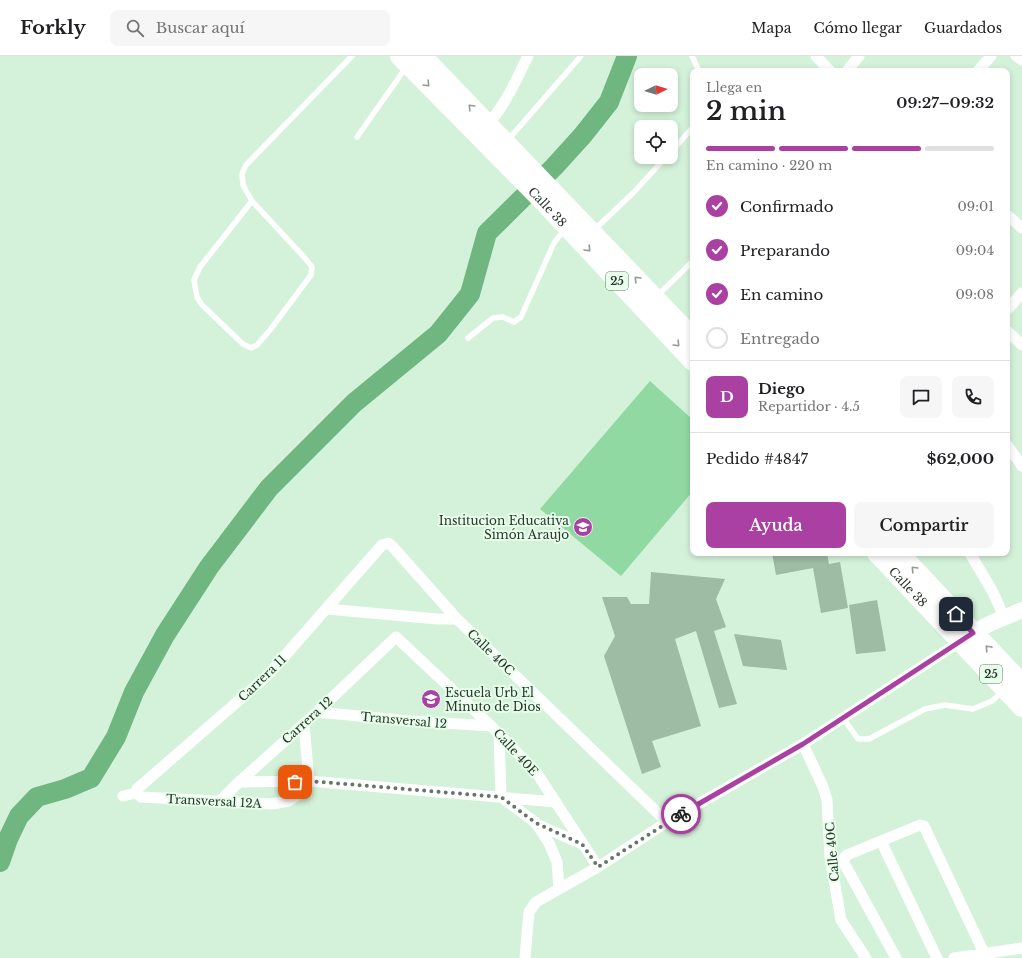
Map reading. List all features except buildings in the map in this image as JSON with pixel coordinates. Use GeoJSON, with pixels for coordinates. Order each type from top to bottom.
{"type":"FeatureCollection","features":[{"type":"Feature","properties":{"kind":"highway","name":"Calle 38"},"geometry":{"type":"LineString","coordinates":[[419,60],[482,129],[548,196],[592,232],[690,357]]}},
{"type":"Feature","properties":{"kind":"highway","name":"Calle 38"},"geometry":{"type":"LineString","coordinates":[[548,196],[567,227],[649,303],[690,336]]}},
{"type":"Feature","properties":{"kind":"highway","name":"Calle 38"},"geometry":{"type":"LineString","coordinates":[[880,556],[967,637],[1014,686],[1022,707]]}},
{"type":"Feature","properties":{"kind":"highway","name":"Calle 38"},"geometry":{"type":"LineString","coordinates":[[901,556],[967,637]]}},
{"type":"Feature","properties":{"kind":"street"},"geometry":{"type":"LineString","coordinates":[[482,129],[504,102],[528,56]]}},
{"type":"Feature","properties":{"kind":"street"},"geometry":{"type":"LineString","coordinates":[[816,56],[827,68]]}},
{"type":"Feature","properties":{"kind":"street"},"geometry":{"type":"LineString","coordinates":[[849,68],[859,56]]}},
{"type":"Feature","properties":{"kind":"street"},"geometry":{"type":"LineString","coordinates":[[981,68],[991,56]]}},
{"type":"Feature","properties":{"kind":"street"},"geometry":{"type":"LineString","coordinates":[[1016,56],[1022,60]]}},
{"type":"Feature","properties":{"kind":"street"},"geometry":{"type":"LineString","coordinates":[[1010,218],[1022,228]]}},
{"type":"Feature","properties":{"kind":"street"},"geometry":{"type":"LineString","coordinates":[[1010,307],[1022,293]]}},
{"type":"Feature","properties":{"kind":"street"},"geometry":{"type":"LineString","coordinates":[[1010,334],[1022,345]]}},
{"type":"Feature","properties":{"kind":"street"},"geometry":{"type":"LineString","coordinates":[[1010,450],[1022,466]]}},
{"type":"Feature","properties":{"kind":"street","name":"Carrera 11"},"geometry":{"type":"LineString","coordinates":[[136,793],[137,789],[268,675],[382,545],[388,544]]}},
{"type":"Feature","properties":{"kind":"street","name":"Calle 40C"},"geometry":{"type":"LineString","coordinates":[[388,544],[392,546],[457,619],[667,822]]}},
{"type":"Feature","properties":{"kind":"street"},"geometry":{"type":"LineString","coordinates":[[972,556],[999,603],[1003,617]]}},
{"type":"Feature","properties":{"kind":"street"},"geometry":{"type":"LineString","coordinates":[[327,609],[437,619],[457,619]]}},
{"type":"Feature","properties":{"kind":"street"},"geometry":{"type":"LineString","coordinates":[[525,958],[529,912],[536,902],[598,867],[667,822],[803,744],[967,637],[1003,617],[1022,610]]}},
{"type":"Feature","properties":{"kind":"street","name":"Carrera 12"},"geometry":{"type":"LineString","coordinates":[[219,802],[396,637]]}},
{"type":"Feature","properties":{"kind":"street","name":"Calle 40E"},"geometry":{"type":"LineString","coordinates":[[396,637],[491,726],[536,772],[598,867]]}},
{"type":"Feature","properties":{"kind":"street","name":"Transversal 12"},"geometry":{"type":"LineString","coordinates":[[317,712],[410,721],[491,726]]}},
{"type":"Feature","properties":{"kind":"street"},"geometry":{"type":"LineString","coordinates":[[304,724],[309,781]]}},
{"type":"Feature","properties":{"kind":"street"},"geometry":{"type":"LineString","coordinates":[[499,734],[501,797],[536,823],[582,844]]}},
{"type":"Feature","properties":{"kind":"street","name":"Calle 40C"},"geometry":{"type":"LineString","coordinates":[[803,744],[823,787],[827,800],[830,857],[841,920],[866,958]]}},
{"type":"Feature","properties":{"kind":"street","name":"Transversal 12A"},"geometry":{"type":"LineString","coordinates":[[136,793],[140,797],[280,804],[289,801],[299,794],[309,781]]}},
{"type":"Feature","properties":{"kind":"street","name":"Transversal 12A"},"geometry":{"type":"LineString","coordinates":[[239,782],[309,781],[556,802]]}},
{"type":"Feature","properties":{"kind":"street"},"geometry":{"type":"LineString","coordinates":[[123,796],[136,793]]}},
{"type":"Feature","properties":{"kind":"street"},"geometry":{"type":"LineString","coordinates":[[536,823],[549,843],[557,862],[559,889]]}},
{"type":"Feature","properties":{"kind":"street"},"geometry":{"type":"LineString","coordinates":[[896,958],[844,863],[844,858],[847,855],[920,825],[924,826],[984,954]]}},
{"type":"Feature","properties":{"kind":"street"},"geometry":{"type":"LineString","coordinates":[[881,841],[937,958]]}},
{"type":"Feature","properties":{"kind":"street"},"geometry":{"type":"LineString","coordinates":[[954,958],[1022,948]]}},
{"type":"Feature","properties":{"kind":"lane"},"geometry":{"type":"LineString","coordinates":[[252,201],[200,267],[194,280],[197,296],[202,305],[243,344],[251,348],[257,346],[270,330],[311,275],[312,267],[252,201],[243,185],[242,174],[246,165],[352,56]]}},
{"type":"Feature","properties":{"kind":"lane"},"geometry":{"type":"LineString","coordinates":[[501,148],[581,56]]}},
{"type":"Feature","properties":{"kind":"lane"},"geometry":{"type":"LineString","coordinates":[[692,56],[698,68]]}},
{"type":"Feature","properties":{"kind":"lane"},"geometry":{"type":"LineString","coordinates":[[357,137],[419,60]]}},
{"type":"Feature","properties":{"kind":"lane"},"geometry":{"type":"LineString","coordinates":[[678,144],[690,131]]}},
{"type":"Feature","properties":{"kind":"lane"},"geometry":{"type":"LineString","coordinates":[[592,232],[634,192],[660,164]]}},
{"type":"Feature","properties":{"kind":"lane"},"geometry":{"type":"LineString","coordinates":[[468,338],[493,318],[503,317],[514,322],[521,317],[554,243],[567,227]]}},
{"type":"Feature","properties":{"kind":"lane"},"geometry":{"type":"LineString","coordinates":[[649,303],[690,264]]}},
{"type":"Feature","properties":{"kind":"lane"},"geometry":{"type":"LineString","coordinates":[[843,718],[858,739],[869,739],[925,709],[945,705],[973,709],[992,701],[1014,686]]}},
{"type":"Feature","properties":{"kind":"green space"},"geometry":{"type":"Polygon","coordinates":[[[650,381],[690,417],[690,495],[621,576],[540,509],[650,381]]]}},
{"type":"Feature","properties":{"kind":"waterway"},"geometry":{"type":"LineString","coordinates":[[0,862],[8,839],[19,816],[37,797],[65,789],[91,778],[116,737],[134,692],[165,635],[209,567],[269,488],[354,403],[438,334],[470,294],[487,233],[554,167],[583,135],[609,102],[627,56]]}},
{"type":"Feature","properties":{"kind":"way so far"},"geometry":{"type":"LineString","coordinates":[[295,782],[309,781],[501,797],[536,823],[582,844],[598,867],[681,814]]}},
{"type":"Feature","properties":{"kind":"place","name":"Institucion Educativa Simón Araujo"},"geometry":{"type":"Point","coordinates":[583,527]}},
{"type":"Feature","properties":{"kind":"place","name":"Escuela Urb El Minuto de Dios"},"geometry":{"type":"Point","coordinates":[431,699]}},
{"type":"Feature","properties":{"kind":"route"},"geometry":{"type":"LineString","coordinates":[[681,814],[803,744],[973,633],[956,614]]}}]}
